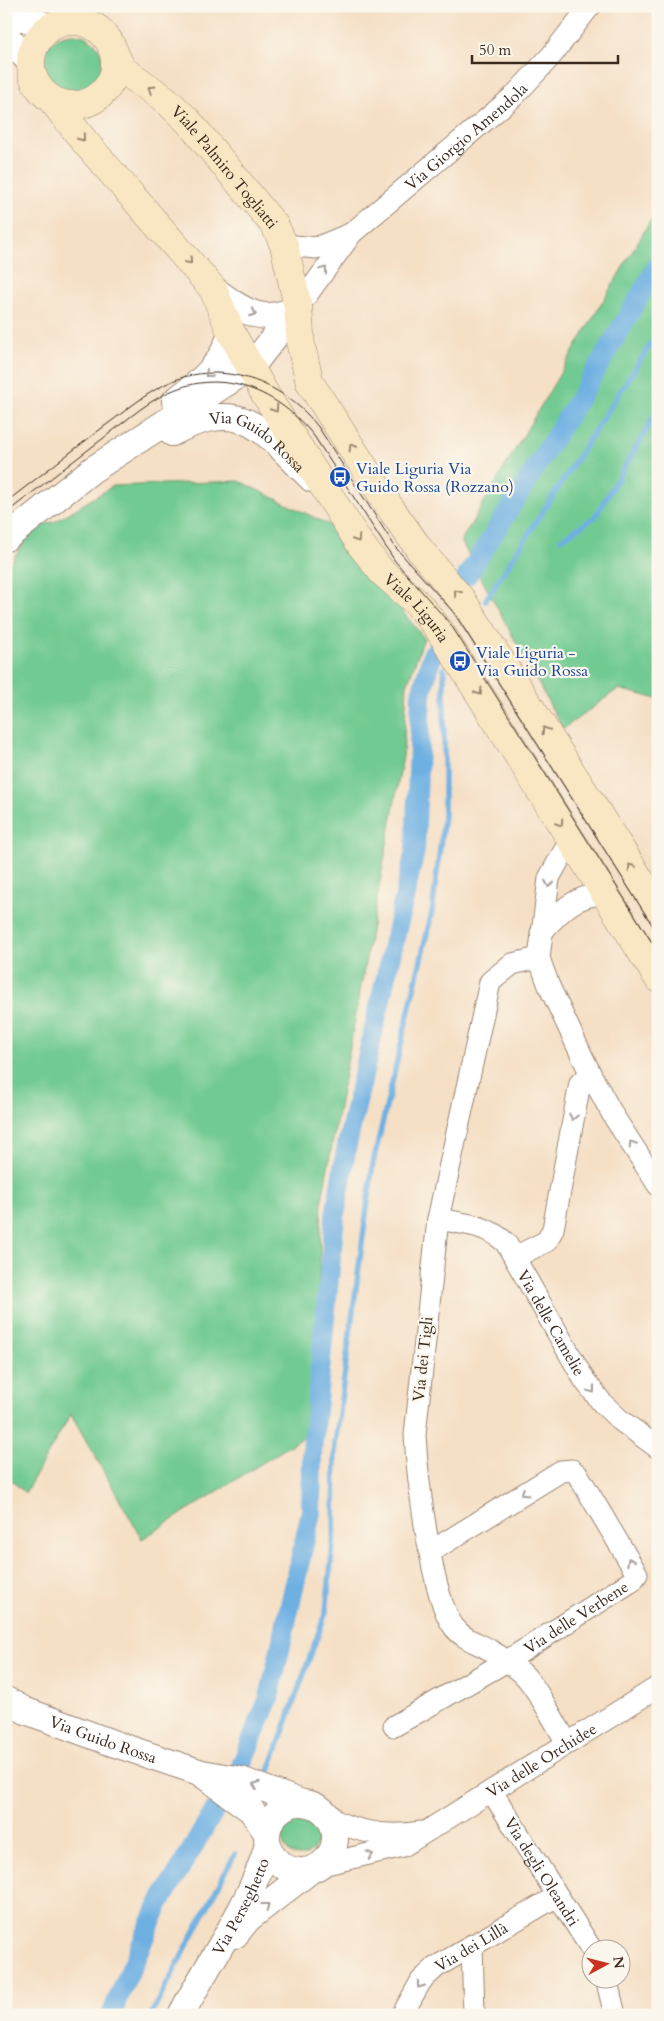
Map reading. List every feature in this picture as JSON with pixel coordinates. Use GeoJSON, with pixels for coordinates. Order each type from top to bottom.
{"type":"FeatureCollection","features":[{"type":"Feature","properties":{"kind":"main road"},"geometry":{"type":"LineString","coordinates":[[52,100],[66,105],[80,105],[93,100],[104,91],[112,79],[115,65],[102,29],[87,23],[56,19],[40,36],[33,49],[30,62],[36,84],[52,100],[85,142],[213,289],[231,332]]}},
{"type":"Feature","properties":{"kind":"main road","name":"Viale Palmiro Togliatti"},"geometry":{"type":"LineString","coordinates":[[102,29],[122,69],[166,100],[201,136],[271,220],[284,245],[298,308]]}},
{"type":"Feature","properties":{"kind":"main road"},"geometry":{"type":"LineString","coordinates":[[298,308],[301,346],[310,383],[393,512],[420,550],[462,600],[658,908]]}},
{"type":"Feature","properties":{"kind":"main road","name":"Viale Liguria"},"geometry":{"type":"LineString","coordinates":[[231,332],[265,394],[374,564],[418,604],[438,628],[658,978]]}},
{"type":"Feature","properties":{"kind":"street","name":"Via Giorgio Amendola"},"geometry":{"type":"LineString","coordinates":[[298,308],[352,233],[514,96],[551,56],[590,6]]}},
{"type":"Feature","properties":{"kind":"street"},"geometry":{"type":"LineString","coordinates":[[6,13],[56,19]]}},
{"type":"Feature","properties":{"kind":"street"},"geometry":{"type":"LineString","coordinates":[[6,36],[30,62]]}},
{"type":"Feature","properties":{"kind":"street","name":"Via Giorgio Amendola"},"geometry":{"type":"LineString","coordinates":[[284,245],[316,248],[352,233]]}},
{"type":"Feature","properties":{"kind":"street"},"geometry":{"type":"LineString","coordinates":[[213,289],[252,314],[268,318],[288,313],[298,308]]}},
{"type":"Feature","properties":{"kind":"street"},"geometry":{"type":"LineString","coordinates":[[251,367],[298,308]]}},
{"type":"Feature","properties":{"kind":"street","name":"Via Guido Rossa"},"geometry":{"type":"LineString","coordinates":[[92,470],[120,443],[216,366],[228,344],[231,332]]}},
{"type":"Feature","properties":{"kind":"street","name":"Via Guido Rossa"},"geometry":{"type":"LineString","coordinates":[[6,538],[92,470],[251,367]]}},
{"type":"Feature","properties":{"kind":"street","name":"Via Guido Rossa"},"geometry":{"type":"LineString","coordinates":[[92,470],[129,455],[186,426],[229,415],[246,420],[264,432],[331,498]]}},
{"type":"Feature","properties":{"kind":"street"},"geometry":{"type":"LineString","coordinates":[[574,845],[564,851],[549,878],[541,933],[540,958],[549,986],[591,1075],[614,1117],[658,1185]]}},
{"type":"Feature","properties":{"kind":"street"},"geometry":{"type":"LineString","coordinates":[[541,933],[557,914],[572,903],[589,894],[606,894]]}},
{"type":"Feature","properties":{"kind":"street","name":"Via dei Tigli"},"geometry":{"type":"LineString","coordinates":[[540,958],[512,964],[490,982],[438,1219],[415,1435],[416,1462],[430,1552],[442,1603],[453,1627],[472,1643],[487,1648],[524,1674],[567,1743]]}},
{"type":"Feature","properties":{"kind":"street"},"geometry":{"type":"LineString","coordinates":[[515,1257],[547,1241],[553,1229],[580,1083],[591,1075]]}},
{"type":"Feature","properties":{"kind":"street","name":"Via delle Camelie"},"geometry":{"type":"LineString","coordinates":[[438,1219],[480,1226],[495,1232],[515,1257],[585,1381],[603,1404],[620,1420],[658,1448]]}},
{"type":"Feature","properties":{"kind":"street","name":"Via delle Verbene"},"geometry":{"type":"LineString","coordinates":[[394,1726],[507,1661],[632,1581],[637,1574],[578,1475],[572,1470],[561,1471],[430,1552]]}},
{"type":"Feature","properties":{"kind":"street","name":"Via delle Orchidee"},"geometry":{"type":"LineString","coordinates":[[317,1868],[403,1846],[492,1792],[658,1686]]}},
{"type":"Feature","properties":{"kind":"street","name":"Via Guido Rossa"},"geometry":{"type":"LineString","coordinates":[[6,1700],[75,1730],[202,1773],[235,1778],[302,1803]]}},
{"type":"Feature","properties":{"kind":"street","name":"Via Guido Rossa"},"geometry":{"type":"LineString","coordinates":[[202,1773],[251,1810],[267,1839]]}},
{"type":"Feature","properties":{"kind":"street","name":"Via degli Oleandri"},"geometry":{"type":"LineString","coordinates":[[492,1792],[584,1938]]}},
{"type":"Feature","properties":{"kind":"street"},"geometry":{"type":"LineString","coordinates":[[302,1803],[319,1807],[331,1819],[336,1839],[329,1858],[317,1868],[303,1872],[288,1869],[275,1859],[267,1839],[274,1816],[280,1810],[288,1805],[302,1803]]}},
{"type":"Feature","properties":{"kind":"street","name":"Via delle Orchidee"},"geometry":{"type":"LineString","coordinates":[[331,1819],[361,1831],[402,1835],[426,1831]]}},
{"type":"Feature","properties":{"kind":"street","name":"Via Perseghetto"},"geometry":{"type":"LineString","coordinates":[[181,2015],[257,1877],[267,1839]]}},
{"type":"Feature","properties":{"kind":"street","name":"Via Perseghetto"},"geometry":{"type":"LineString","coordinates":[[209,1966],[248,1919],[317,1868]]}},
{"type":"Feature","properties":{"kind":"street","name":"Via dei Lillà"},"geometry":{"type":"LineString","coordinates":[[402,2015],[426,1976],[436,1967],[557,1896]]}},
{"type":"Feature","properties":{"kind":"street"},"geometry":{"type":"LineString","coordinates":[[472,1945],[474,2015]]}},
{"type":"Feature","properties":{"kind":"street"},"geometry":{"type":"LineString","coordinates":[[608,1988],[615,2015]]}},
{"type":"Feature","properties":{"kind":"green space"},"geometry":{"type":"Polygon","coordinates":[[[73,34],[90,39],[98,47],[103,64],[98,81],[90,89],[73,94],[56,89],[48,81],[43,64],[48,47],[56,39],[73,34]]]}},
{"type":"Feature","properties":{"kind":"green space"},"geometry":{"type":"Polygon","coordinates":[[[658,208],[658,699],[618,689],[563,729],[461,541],[658,208]]]}},
{"type":"Feature","properties":{"kind":"green space"},"geometry":{"type":"Polygon","coordinates":[[[239,481],[334,527],[424,638],[407,685],[403,756],[322,1200],[313,1431],[142,1539],[71,1414],[25,1493],[6,1475],[6,570],[33,528],[56,521],[113,486],[239,481]]]}},
{"type":"Feature","properties":{"kind":"green space"},"geometry":{"type":"Polygon","coordinates":[[[300,1822],[307,1823],[312,1827],[316,1832],[316,1846],[312,1851],[307,1855],[300,1856],[293,1855],[288,1851],[284,1846],[283,1839],[284,1832],[288,1827],[293,1823],[300,1822]]]}},
{"type":"Feature","properties":{"kind":"waterway"},"geometry":{"type":"LineString","coordinates":[[467,576],[582,394],[658,265]]}},
{"type":"Feature","properties":{"kind":"waterway"},"geometry":{"type":"LineString","coordinates":[[485,601],[658,333]]}},
{"type":"Feature","properties":{"kind":"waterway"},"geometry":{"type":"LineString","coordinates":[[561,539],[595,517],[658,410]]}},
{"type":"Feature","properties":{"kind":"waterway"},"geometry":{"type":"LineString","coordinates":[[242,1763],[269,1698],[311,1512],[312,1452],[335,1216],[347,1145],[415,851],[421,694],[433,653]]}},
{"type":"Feature","properties":{"kind":"waterway"},"geometry":{"type":"LineString","coordinates":[[269,1771],[326,1612],[334,1534],[335,1444],[373,1163],[432,912],[444,816],[444,669]]}},
{"type":"Feature","properties":{"kind":"waterway"},"geometry":{"type":"LineString","coordinates":[[111,2015],[158,1906],[216,1808]]}},
{"type":"Feature","properties":{"kind":"waterway"},"geometry":{"type":"LineString","coordinates":[[151,2015],[235,1854]]}},
{"type":"Feature","properties":{"kind":"tram line"},"geometry":{"type":"LineString","coordinates":[[6,502],[137,402],[175,380],[215,373],[235,375],[254,380],[290,400],[306,413],[319,428],[396,548],[455,614],[658,934]]}},
{"type":"Feature","properties":{"kind":"tram line"},"geometry":{"type":"LineString","coordinates":[[6,513],[141,409],[169,392],[190,385],[210,382],[230,383],[249,388],[267,396],[284,407],[300,420],[314,436],[395,561],[451,625],[658,952]]}},
{"type":"Feature","properties":{"kind":"place","name":"Viale Liguria Via Guido Rossa (Rozzano)"},"geometry":{"type":"Point","coordinates":[340,477]}},
{"type":"Feature","properties":{"kind":"place","name":"Viale Liguria - Via Guido Rossa"},"geometry":{"type":"Point","coordinates":[460,661]}}]}
